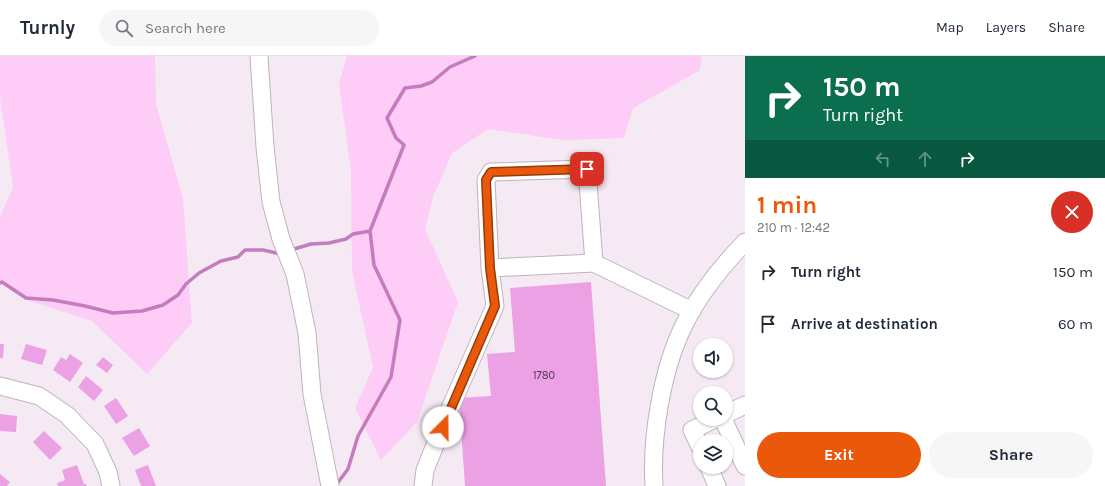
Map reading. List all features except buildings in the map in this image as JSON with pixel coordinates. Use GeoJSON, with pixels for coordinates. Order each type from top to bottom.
{"type":"FeatureCollection","features":[{"type":"Feature","properties":{"kind":"street"},"geometry":{"type":"LineString","coordinates":[[259,56],[265,147],[272,202],[281,239],[295,274],[307,333],[312,394],[330,486]]}},
{"type":"Feature","properties":{"kind":"street"},"geometry":{"type":"LineString","coordinates":[[423,486],[425,470],[495,306],[490,268],[486,180],[491,172],[587,169],[594,263]]}},
{"type":"Feature","properties":{"kind":"street"},"geometry":{"type":"LineString","coordinates":[[654,486],[654,444],[660,402],[669,363],[683,325],[706,287],[726,262],[745,242]]}},
{"type":"Feature","properties":{"kind":"street"},"geometry":{"type":"LineString","coordinates":[[490,268],[594,263],[692,311]]}},
{"type":"Feature","properties":{"kind":"street"},"geometry":{"type":"LineString","coordinates":[[0,386],[38,396],[67,415],[95,444],[108,472],[112,486]]}},
{"type":"Feature","properties":{"kind":"street"},"geometry":{"type":"LineString","coordinates":[[733,411],[745,405]]}},
{"type":"Feature","properties":{"kind":"street"},"geometry":{"type":"LineString","coordinates":[[694,434],[692,430],[701,426]]}},
{"type":"Feature","properties":{"kind":"street"},"geometry":{"type":"LineString","coordinates":[[726,426],[745,466]]}},
{"type":"Feature","properties":{"kind":"street"},"geometry":{"type":"LineString","coordinates":[[712,474],[717,486]]}},
{"type":"Feature","properties":{"kind":"shaded area"},"geometry":{"type":"Polygon","coordinates":[[[0,56],[155,56],[156,104],[183,198],[192,323],[147,374],[92,321],[27,300],[0,280],[0,216],[13,188],[0,98],[0,56]]]}},
{"type":"Feature","properties":{"kind":"shaded area"},"geometry":{"type":"Polygon","coordinates":[[[347,56],[702,56],[700,70],[633,108],[624,138],[563,140],[488,129],[452,153],[433,197],[425,229],[458,302],[417,422],[381,460],[355,408],[373,367],[352,271],[351,172],[339,84],[347,56]]]}},
{"type":"Feature","properties":{"kind":"waterway"},"geometry":{"type":"LineString","coordinates":[[336,485],[348,469],[358,436],[391,377],[400,320],[374,265],[370,231],[404,145],[396,138],[387,118],[405,88],[421,86],[432,82],[450,67],[475,56]]}},
{"type":"Feature","properties":{"kind":"waterway"},"geometry":{"type":"LineString","coordinates":[[294,249],[311,244],[329,243],[346,239],[353,234],[370,231]]}},
{"type":"Feature","properties":{"kind":"waterway"},"geometry":{"type":"LineString","coordinates":[[0,283],[2,282],[26,298],[53,300],[113,313],[142,311],[163,305],[178,295],[186,284],[199,273],[221,261],[238,257],[245,250],[263,250],[281,254]]}},
{"type":"Feature","properties":{"kind":"route"},"geometry":{"type":"LineString","coordinates":[[443,427],[495,306],[490,268],[486,180],[491,172],[587,169]]}}]}
